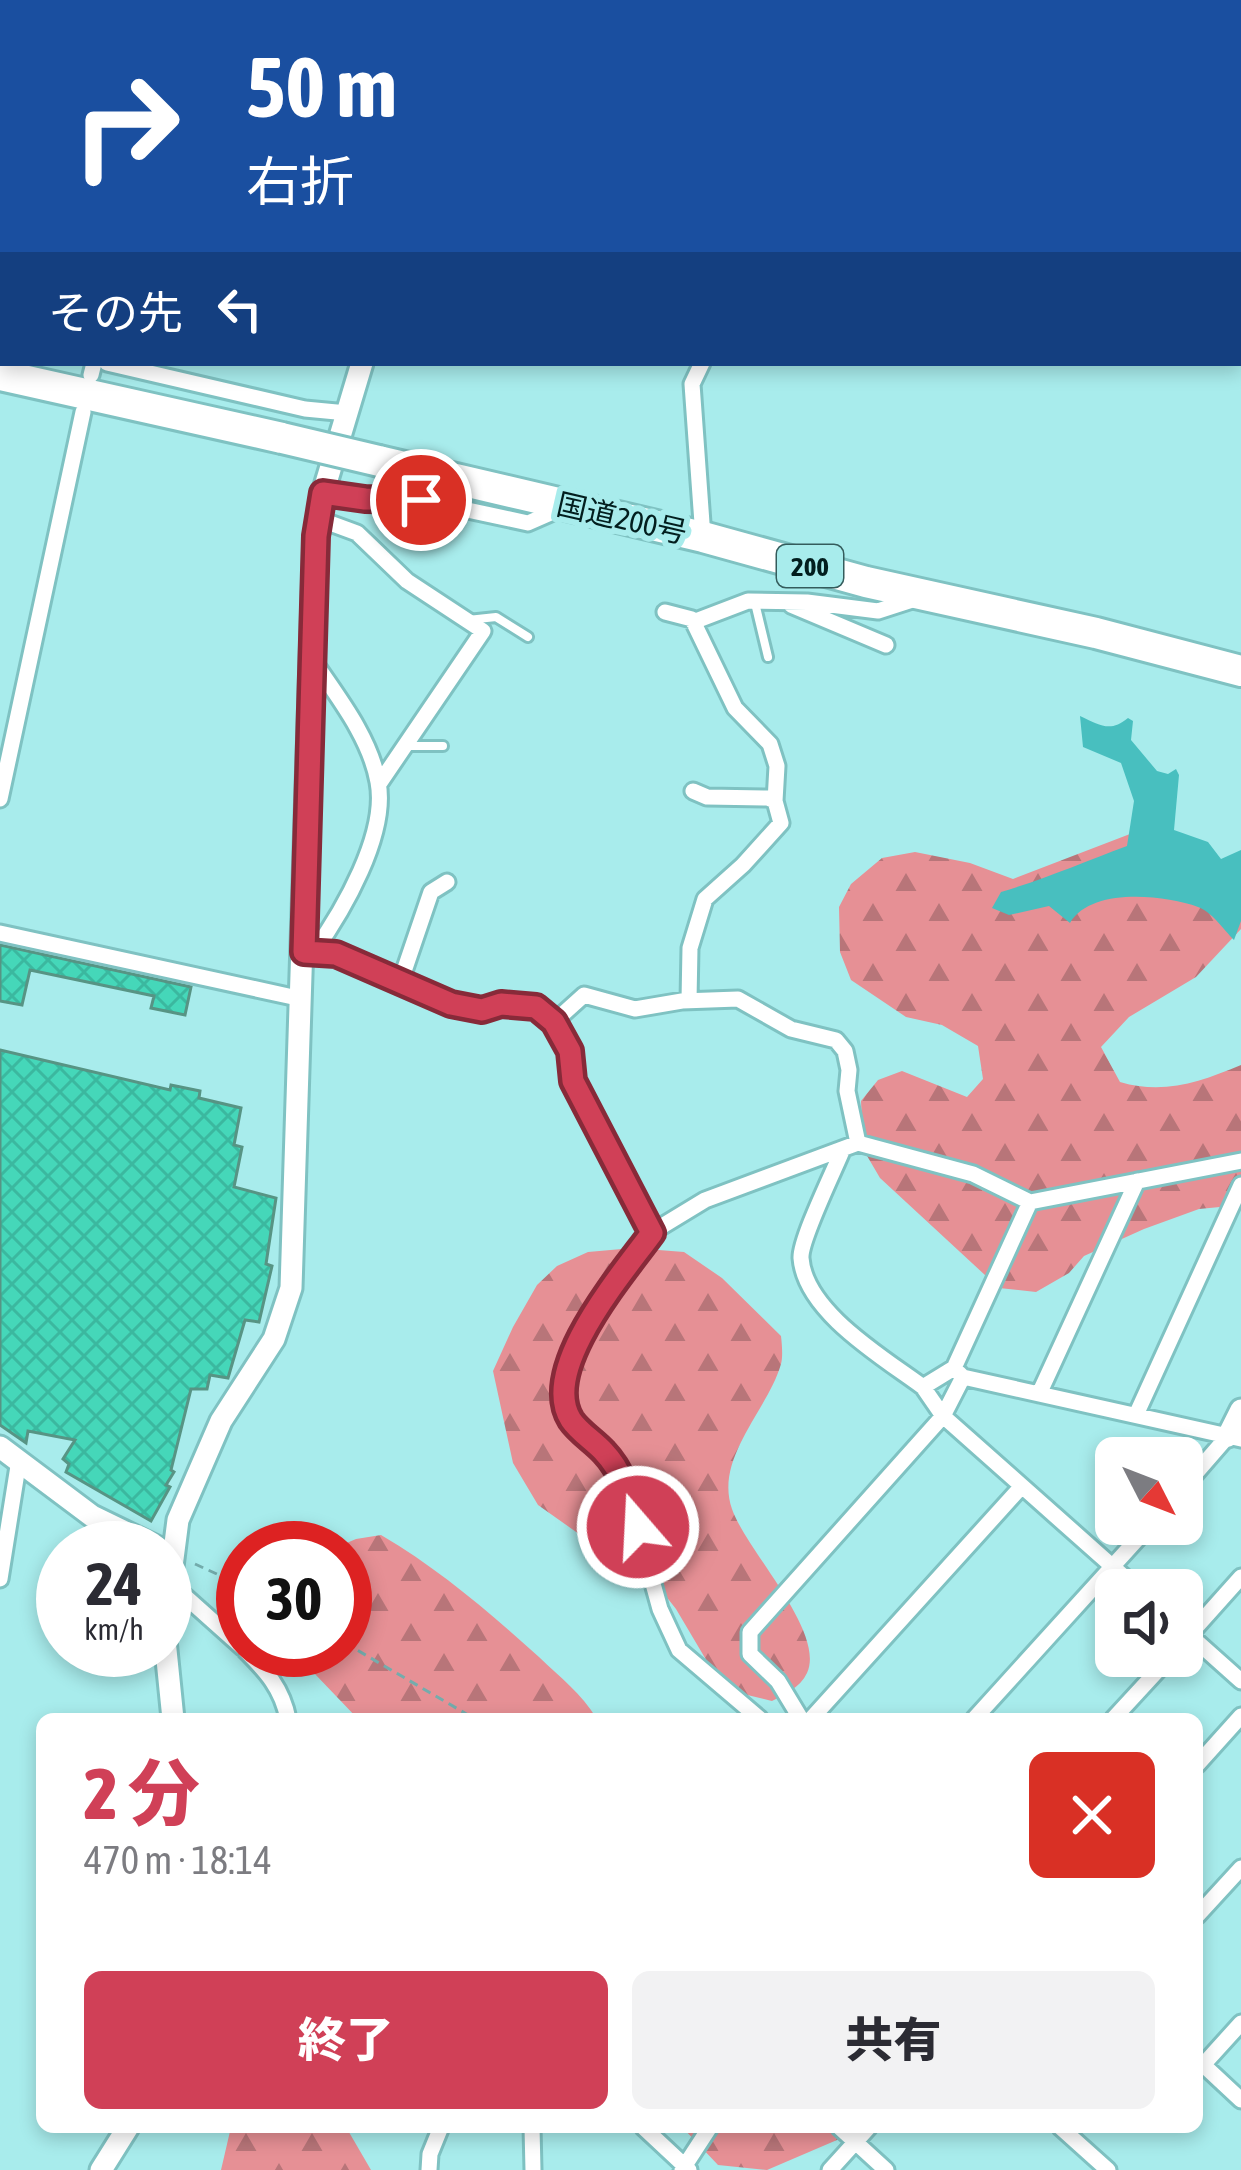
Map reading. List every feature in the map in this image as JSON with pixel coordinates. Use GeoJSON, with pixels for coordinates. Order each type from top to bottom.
{"type":"FeatureCollection","features":[{"type":"Feature","properties":{"kind":"highway","name":"国道200号"},"geometry":{"type":"LineString","coordinates":[[0,375],[703,537],[1241,671]]}},
{"type":"Feature","properties":{"kind":"street"},"geometry":{"type":"LineString","coordinates":[[120,366],[304,409],[346,413]]}},
{"type":"Feature","properties":{"kind":"street"},"geometry":{"type":"LineString","coordinates":[[178,1521],[221,1421],[274,1339],[291,1288],[302,999],[309,953],[312,659],[319,519],[361,366]]}},
{"type":"Feature","properties":{"kind":"street"},"geometry":{"type":"LineString","coordinates":[[700,366],[692,383],[703,537]]}},
{"type":"Feature","properties":{"kind":"street"},"geometry":{"type":"LineString","coordinates":[[0,799],[83,412]]}},
{"type":"Feature","properties":{"kind":"street"},"geometry":{"type":"LineString","coordinates":[[323,493],[421,500],[528,524],[568,506]]}},
{"type":"Feature","properties":{"kind":"street"},"geometry":{"type":"LineString","coordinates":[[319,519],[357,533],[407,581],[483,631],[379,784]]}},
{"type":"Feature","properties":{"kind":"street"},"geometry":{"type":"LineString","coordinates":[[665,612],[693,622],[754,602],[878,611],[926,595]]}},
{"type":"Feature","properties":{"kind":"street"},"geometry":{"type":"LineString","coordinates":[[782,602],[886,645]]}},
{"type":"Feature","properties":{"kind":"street"},"geometry":{"type":"LineString","coordinates":[[688,1000],[690,948],[705,899],[781,824],[775,801],[777,766],[770,744],[735,708],[693,622]]}},
{"type":"Feature","properties":{"kind":"street"},"geometry":{"type":"LineString","coordinates":[[309,953],[368,852],[378,820],[379,784],[351,716],[312,659]]}},
{"type":"Feature","properties":{"kind":"street"},"geometry":{"type":"LineString","coordinates":[[693,791],[707,797],[775,801]]}},
{"type":"Feature","properties":{"kind":"street"},"geometry":{"type":"LineString","coordinates":[[400,982],[431,892],[447,882]]}},
{"type":"Feature","properties":{"kind":"street"},"geometry":{"type":"LineString","coordinates":[[0,933],[302,999]]}},
{"type":"Feature","properties":{"kind":"street"},"geometry":{"type":"LineString","coordinates":[[309,953],[336,954],[466,1007],[536,1007],[554,1022],[570,1051],[573,1081],[652,1233]]}},
{"type":"Feature","properties":{"kind":"street"},"geometry":{"type":"LineString","coordinates":[[554,1022],[584,995],[635,1009],[688,1000],[738,999],[791,1029],[836,1040],[845,1051],[847,1091],[858,1143]]}},
{"type":"Feature","properties":{"kind":"street"},"geometry":{"type":"LineString","coordinates":[[753,1713],[679,1650],[660,1609],[626,1486],[605,1452],[571,1419],[564,1396],[569,1361],[588,1324],[652,1233],[705,1200],[858,1143],[973,1174],[1030,1202],[1241,1161]]}},
{"type":"Feature","properties":{"kind":"street"},"geometry":{"type":"LineString","coordinates":[[842,1151],[801,1257],[820,1303],[923,1388],[943,1416],[1115,1569]]}},
{"type":"Feature","properties":{"kind":"street"},"geometry":{"type":"LineString","coordinates":[[1039,1394],[1137,1181]]}},
{"type":"Feature","properties":{"kind":"street"},"geometry":{"type":"LineString","coordinates":[[1136,1415],[1241,1185]]}},
{"type":"Feature","properties":{"kind":"street"},"geometry":{"type":"LineString","coordinates":[[797,1713],[778,1681],[750,1654],[749,1632],[943,1416],[1030,1202]]}},
{"type":"Feature","properties":{"kind":"street"},"geometry":{"type":"LineString","coordinates":[[923,1388],[958,1373],[1235,1438]]}},
{"type":"Feature","properties":{"kind":"street"},"geometry":{"type":"LineString","coordinates":[[1203,1469],[1235,1438],[1241,1410]]}},
{"type":"Feature","properties":{"kind":"street"},"geometry":{"type":"LineString","coordinates":[[9,1454],[102,1521]]}},
{"type":"Feature","properties":{"kind":"street"},"geometry":{"type":"LineString","coordinates":[[0,1579],[9,1454]]}},
{"type":"Feature","properties":{"kind":"street"},"geometry":{"type":"LineString","coordinates":[[816,1713],[1022,1486]]}},
{"type":"Feature","properties":{"kind":"street"},"geometry":{"type":"LineString","coordinates":[[979,1713],[1132,1545]]}},
{"type":"Feature","properties":{"kind":"street"},"geometry":{"type":"LineString","coordinates":[[1203,1617],[1241,1577]]}},
{"type":"Feature","properties":{"kind":"street"},"geometry":{"type":"LineString","coordinates":[[192,1602],[216,1624]]}},
{"type":"Feature","properties":{"kind":"street"},"geometry":{"type":"LineString","coordinates":[[1203,1650],[1241,1681]]}},
{"type":"Feature","properties":{"kind":"street"},"geometry":{"type":"LineString","coordinates":[[168,1677],[171,1713]]}},
{"type":"Feature","properties":{"kind":"street"},"geometry":{"type":"LineString","coordinates":[[272,1677],[287,1713]]}},
{"type":"Feature","properties":{"kind":"street"},"geometry":{"type":"LineString","coordinates":[[1119,1713],[1152,1677]]}},
{"type":"Feature","properties":{"kind":"street"},"geometry":{"type":"LineString","coordinates":[[1203,1759],[1241,1716]]}},
{"type":"Feature","properties":{"kind":"street"},"geometry":{"type":"LineString","coordinates":[[1203,1909],[1241,1868]]}},
{"type":"Feature","properties":{"kind":"street"},"geometry":{"type":"LineString","coordinates":[[1203,2059],[1241,2023]]}},
{"type":"Feature","properties":{"kind":"street"},"geometry":{"type":"LineString","coordinates":[[1203,2065],[1241,2100]]}},
{"type":"Feature","properties":{"kind":"street"},"geometry":{"type":"LineString","coordinates":[[100,2170],[124,2133]]}},
{"type":"Feature","properties":{"kind":"street"},"geometry":{"type":"LineString","coordinates":[[429,2170],[439,2133]]}},
{"type":"Feature","properties":{"kind":"street"},"geometry":{"type":"LineString","coordinates":[[530,2133],[533,2170]]}},
{"type":"Feature","properties":{"kind":"street"},"geometry":{"type":"LineString","coordinates":[[649,2133],[685,2169],[706,2133]]}},
{"type":"Feature","properties":{"kind":"street"},"geometry":{"type":"LineString","coordinates":[[845,2133],[886,2170]]}},
{"type":"Feature","properties":{"kind":"street"},"geometry":{"type":"LineString","coordinates":[[830,2170],[864,2133]]}},
{"type":"Feature","properties":{"kind":"street"},"geometry":{"type":"LineString","coordinates":[[1067,2133],[1108,2170]]}},
{"type":"Feature","properties":{"kind":"lane"},"geometry":{"type":"LineString","coordinates":[[754,602],[768,657]]}},
{"type":"Feature","properties":{"kind":"lane"},"geometry":{"type":"LineString","coordinates":[[466,620],[496,617],[528,638]]}},
{"type":"Feature","properties":{"kind":"lane"},"geometry":{"type":"LineString","coordinates":[[405,746],[443,746]]}},
{"type":"Feature","properties":{"kind":"path"},"geometry":{"type":"LineString","coordinates":[[372,1659],[465,1713]]}},
{"type":"Feature","properties":{"kind":"green space"},"geometry":{"type":"Polygon","coordinates":[[[1143,829],[1198,843],[1241,874],[1241,929],[1196,977],[1129,1017],[1101,1047],[1120,1082],[1136,1086],[1182,1085],[1241,1065],[1241,1205],[1199,1209],[1144,1229],[1084,1256],[1069,1273],[1036,1292],[999,1288],[880,1178],[863,1149],[861,1101],[878,1080],[902,1071],[967,1097],[983,1079],[978,1046],[942,1025],[906,1017],[851,980],[840,952],[839,907],[851,884],[882,858],[915,852],[970,863],[1013,879],[1143,829]]]}},
{"type":"Feature","properties":{"kind":"green space"},"geometry":{"type":"Polygon","coordinates":[[[633,1248],[684,1252],[722,1278],[781,1336],[781,1364],[736,1453],[728,1490],[740,1526],[795,1614],[810,1656],[800,1683],[772,1701],[739,1693],[708,1663],[650,1576],[603,1551],[538,1505],[513,1463],[493,1371],[513,1327],[537,1285],[557,1266],[588,1252],[633,1248]]]}},
{"type":"Feature","properties":{"kind":"green space"},"geometry":{"type":"Polygon","coordinates":[[[381,1535],[501,1624],[593,1713],[352,1713],[318,1677],[372,1677],[372,1536],[381,1535]]]}},
{"type":"Feature","properties":{"kind":"green space"},"geometry":{"type":"Polygon","coordinates":[[[230,2133],[349,2133],[371,2170],[221,2170],[230,2133]]]}},
{"type":"Feature","properties":{"kind":"green space"},"geometry":{"type":"Polygon","coordinates":[[[688,2133],[844,2133],[767,2170],[718,2165],[688,2133]]]}},
{"type":"Feature","properties":{"kind":"water"},"geometry":{"type":"Polygon","coordinates":[[[1080,716],[1105,726],[1128,718],[1133,721],[1131,740],[1157,771],[1168,774],[1176,769],[1179,775],[1174,830],[1208,842],[1221,859],[1241,850],[1241,921],[1234,940],[1203,909],[1167,899],[1111,899],[1080,911],[1070,923],[1049,906],[1009,915],[992,908],[1001,892],[1127,846],[1134,801],[1121,763],[1083,747],[1080,716]]]}},
{"type":"Feature","properties":{"kind":"building"},"geometry":{"type":"Polygon","coordinates":[[[0,945],[191,987],[185,1015],[151,1008],[154,996],[30,970],[22,1005],[0,1001],[0,945]]]}},
{"type":"Feature","properties":{"kind":"building"},"geometry":{"type":"Polygon","coordinates":[[[0,1050],[170,1090],[171,1085],[200,1091],[199,1098],[241,1108],[234,1145],[242,1147],[234,1187],[276,1198],[266,1264],[272,1266],[259,1322],[245,1320],[228,1378],[210,1375],[207,1389],[191,1389],[174,1472],[166,1485],[170,1487],[151,1521],[66,1472],[69,1464],[63,1459],[75,1440],[28,1431],[26,1443],[0,1425],[0,1050]]]}},
{"type":"Feature","properties":{"kind":"route"},"geometry":{"type":"LineString","coordinates":[[421,500],[323,493],[316,536],[304,952],[336,954],[451,1004],[482,1010],[524,1004],[536,1007],[554,1022],[570,1051],[573,1081],[652,1233],[588,1324],[569,1361],[564,1396],[571,1419],[614,1463],[638,1527]]}}]}
